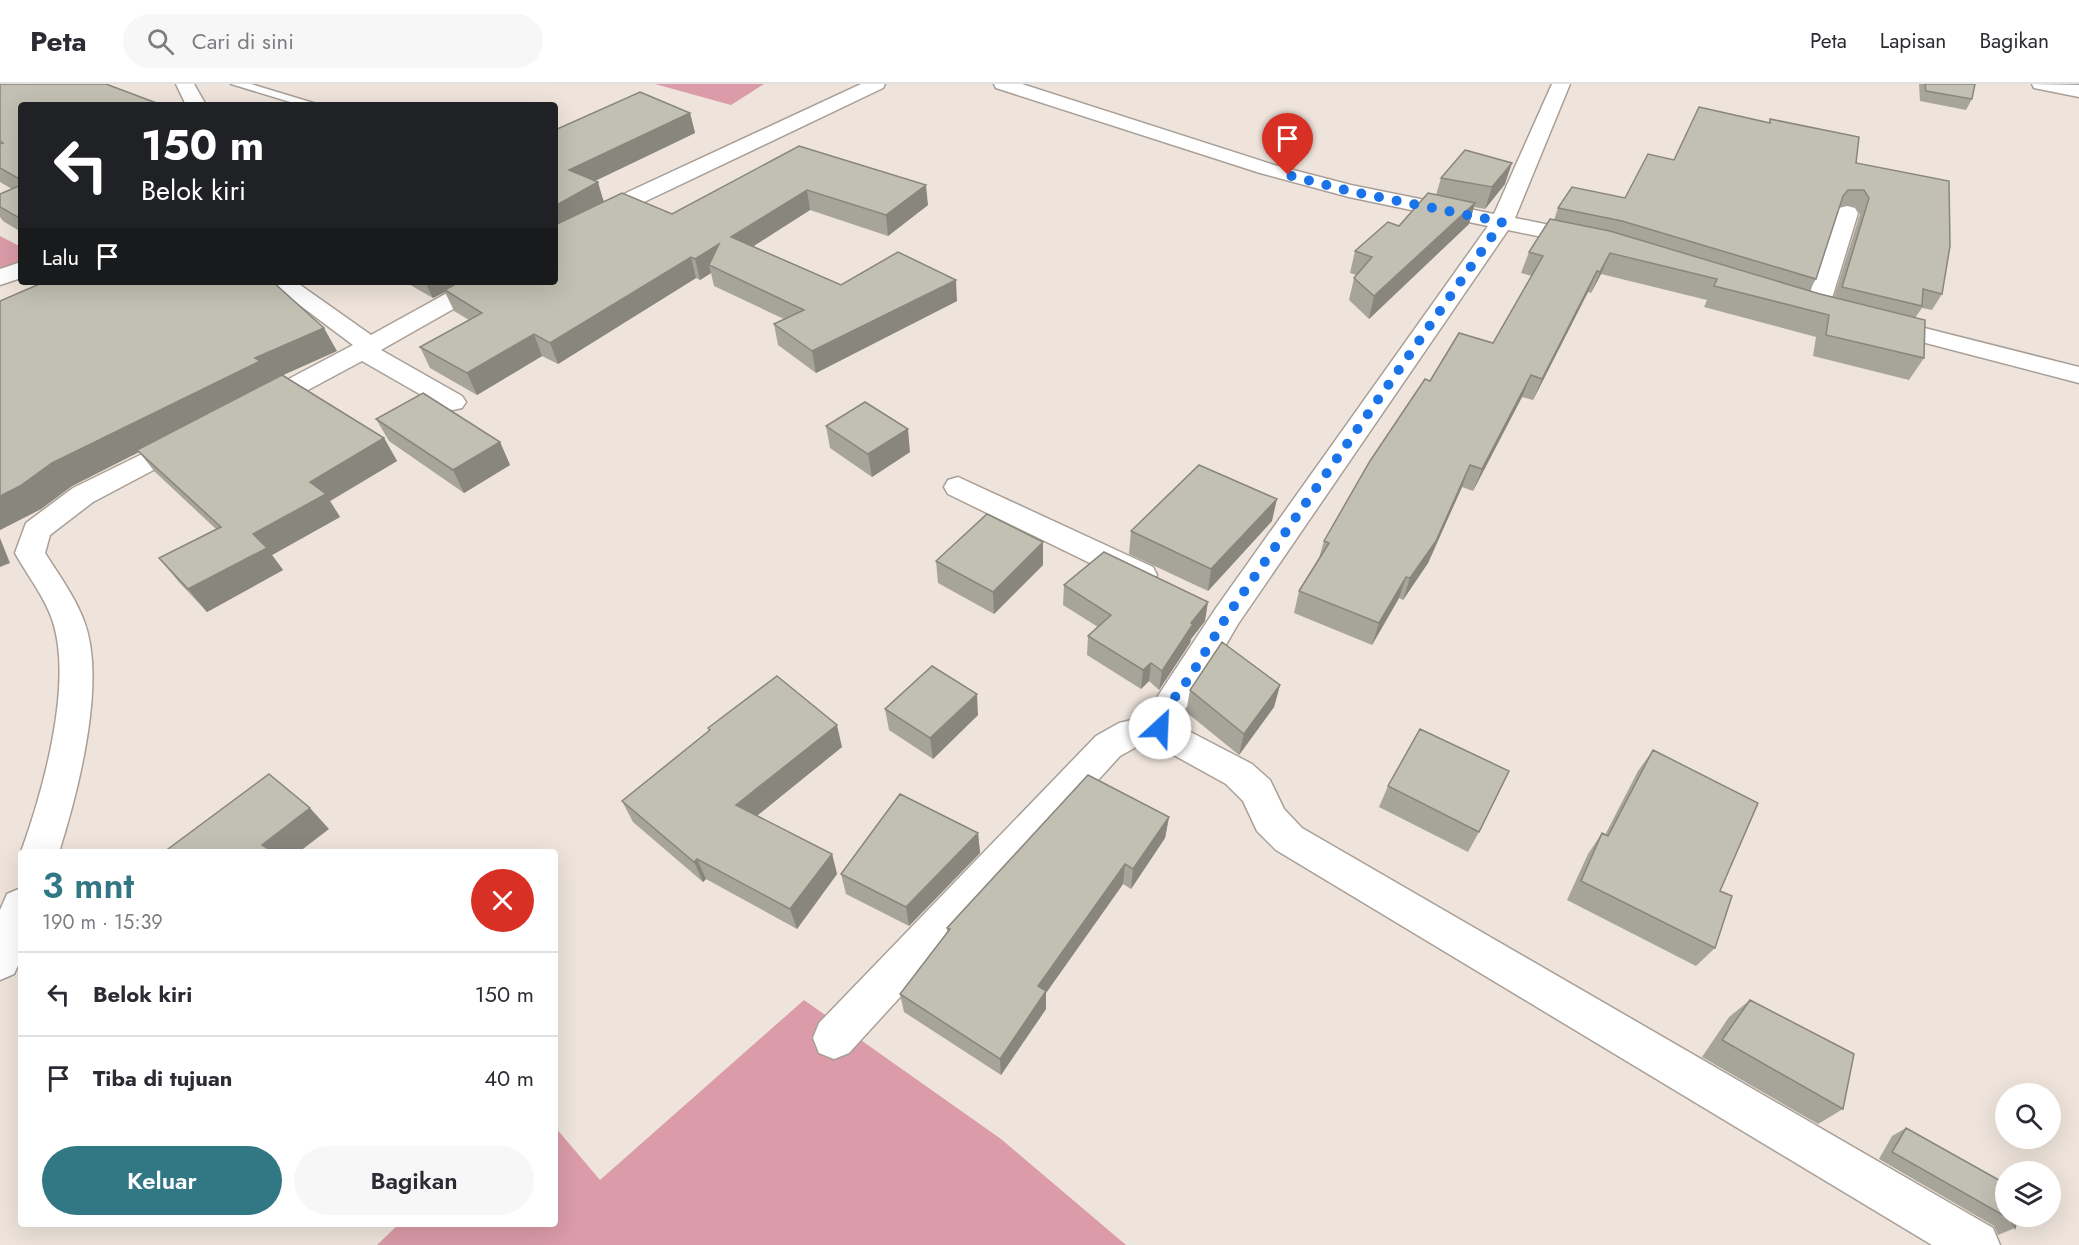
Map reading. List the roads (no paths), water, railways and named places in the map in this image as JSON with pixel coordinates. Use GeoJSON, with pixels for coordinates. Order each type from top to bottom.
{"type":"FeatureCollection","features":[{"type":"Feature","properties":{"kind":"street"},"geometry":{"type":"LineString","coordinates":[[185,84],[194,102]]}},
{"type":"Feature","properties":{"kind":"street"},"geometry":{"type":"LineString","coordinates":[[558,240],[636,197],[876,84]]}},
{"type":"Feature","properties":{"kind":"street"},"geometry":{"type":"LineString","coordinates":[[1003,84],[1267,169],[1349,191],[1607,244]]}},
{"type":"Feature","properties":{"kind":"street"},"geometry":{"type":"LineString","coordinates":[[1561,84],[1502,222],[1217,611],[1190,677],[1161,716],[1160,728],[1166,736],[1239,774],[1257,791],[1270,820],[1289,839],[1976,1245]]}},
{"type":"Feature","properties":{"kind":"street"},"geometry":{"type":"LineString","coordinates":[[2041,84],[2079,91]]}},
{"type":"Feature","properties":{"kind":"street"},"geometry":{"type":"LineString","coordinates":[[1847,213],[1829,311],[2079,375]]}},
{"type":"Feature","properties":{"kind":"street"},"geometry":{"type":"LineString","coordinates":[[0,278],[18,270]]}},
{"type":"Feature","properties":{"kind":"street"},"geometry":{"type":"LineString","coordinates":[[284,285],[367,348],[453,402]]}},
{"type":"Feature","properties":{"kind":"street"},"geometry":{"type":"LineString","coordinates":[[236,418],[479,285]]}},
{"type":"Feature","properties":{"kind":"street"},"geometry":{"type":"LineString","coordinates":[[41,849],[58,802],[75,695],[70,624],[30,554],[37,530],[82,495],[206,432]]}},
{"type":"Feature","properties":{"kind":"street"},"geometry":{"type":"LineString","coordinates":[[958,487],[1163,585]]}},
{"type":"Feature","properties":{"kind":"street"},"geometry":{"type":"LineString","coordinates":[[834,1038],[1108,746],[1131,733],[1160,728]]}},
{"type":"Feature","properties":{"kind":"street"},"geometry":{"type":"LineString","coordinates":[[0,960],[18,914]]}},
{"type":"Feature","properties":{"kind":"lane"},"geometry":{"type":"LineString","coordinates":[[237,84],[303,102]]}}]}
